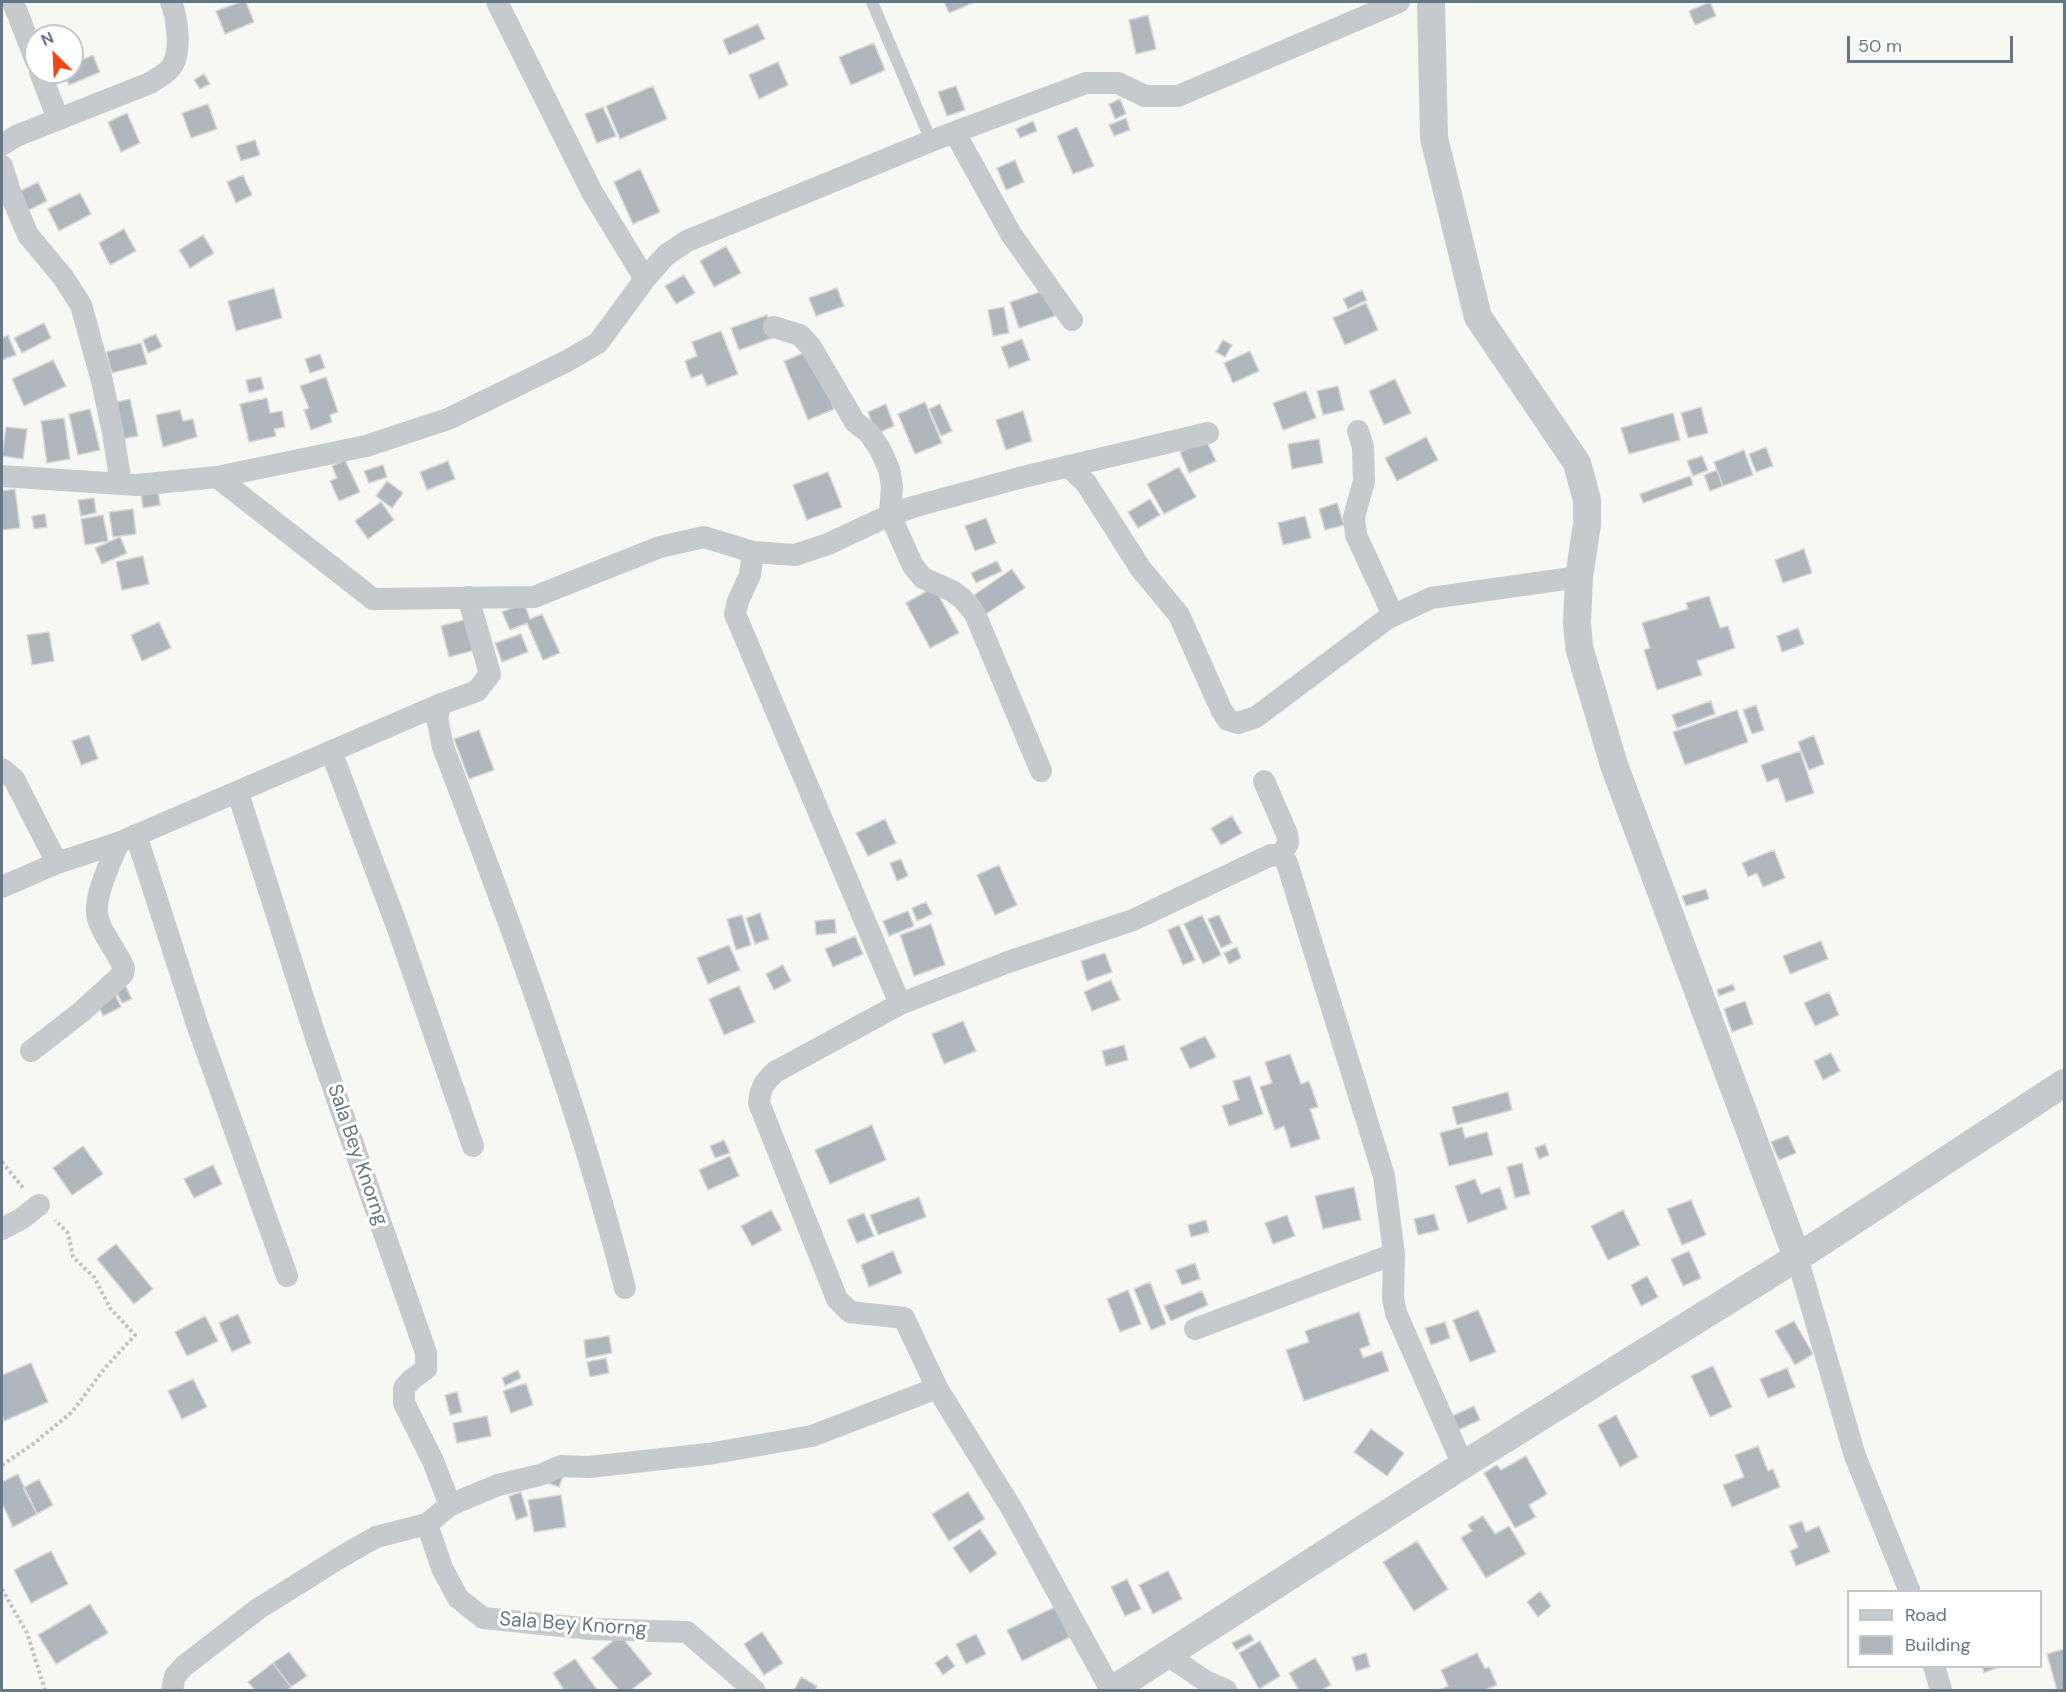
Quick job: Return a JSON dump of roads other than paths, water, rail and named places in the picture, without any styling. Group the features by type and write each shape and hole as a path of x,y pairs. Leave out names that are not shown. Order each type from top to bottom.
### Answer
{"street":[{"path":"13,2 24,30"},
{"path":"2,145 16,136 150,83 172,67 176,58 177,31 171,2"},
{"path":"498,2 592,192 645,279"},
{"path":"2,476 137,485 217,477 366,446 448,419 567,361 598,343 645,279 666,255 687,241 931,141 1086,83 1118,83 1145,96 1178,96 1399,2"},
{"path":"1431,2 1434,138 1478,317 1577,464 1587,500 1587,524 1579,577 1577,622 1579,647 1614,765 1803,1253 1855,1456 1909,1590"},
{"path":"45,84 58,119"},
{"path":"955,133 1011,234 1072,320"},
{"path":"2,166 10,195 28,235 63,277 81,305 102,381 121,484"},
{"path":"774,327 800,335 811,347 855,422 869,433 880,449 889,469 892,486 890,515 913,566 923,578 952,591 963,599 975,614 1041,771"},
{"path":"1358,431 1363,447 1364,482 1354,517 1356,535 1393,615"},
{"path":"217,477 373,599 534,597 660,547 704,537 753,552 795,555 890,515 1068,466 1208,433"},
{"path":"1068,466 1086,483 1141,569 1179,615 1228,720 1238,723 1256,717 1393,615 1431,598 1579,577"},
{"path":"753,552 750,575 738,601 735,614 900,1004"},
{"path":"2,887 57,862 127,839 441,704 477,691 490,674 468,597"},
{"path":"441,704 437,718 443,747 536,996 603,1201 625,1288"},
{"path":"331,751 399,932 473,1146"},
{"path":"2,769 14,779 57,862"},
{"path":"1264,781 1287,834 1288,843 1281,856"},
{"name":"Sala Bey Knorng","path":"238,793 316,1038 426,1353 426,1369 404,1388 404,1403 433,1461 450,1505"},
{"path":"31,1051 80,1013 123,974 124,968 101,925 97,908 98,897 127,839"},
{"path":"127,839 198,1027 287,1276"},
{"path":"1463,1465 1396,1313 1392,1298 1394,1254 1389,1200 1378,1150 1287,863 1281,856 1271,855 1133,920 1008,962 900,1004 775,1072 765,1081 759,1092 759,1103 837,1299 850,1312 904,1318 937,1388 1012,1509 1112,1690 1463,1465 1844,1227 2064,1083"},
{"path":"2,1229 21,1219 39,1205"},
{"path":"1195,1329 1394,1254"},
{"path":"172,1690 175,1676 184,1666 258,1609 376,1537 428,1524 450,1505 498,1485 540,1475 561,1466 589,1467 708,1454 812,1436 937,1388"},
{"name":"Sala Bey Knorng","path":"428,1524 442,1568 458,1598 483,1618 591,1629 687,1632 754,1690"},
{"path":"1167,1655 1207,1682 1227,1690"},
{"path":"1934,1668 1939,1690"}],"lane":[{"path":"872,2 931,141"}]}
